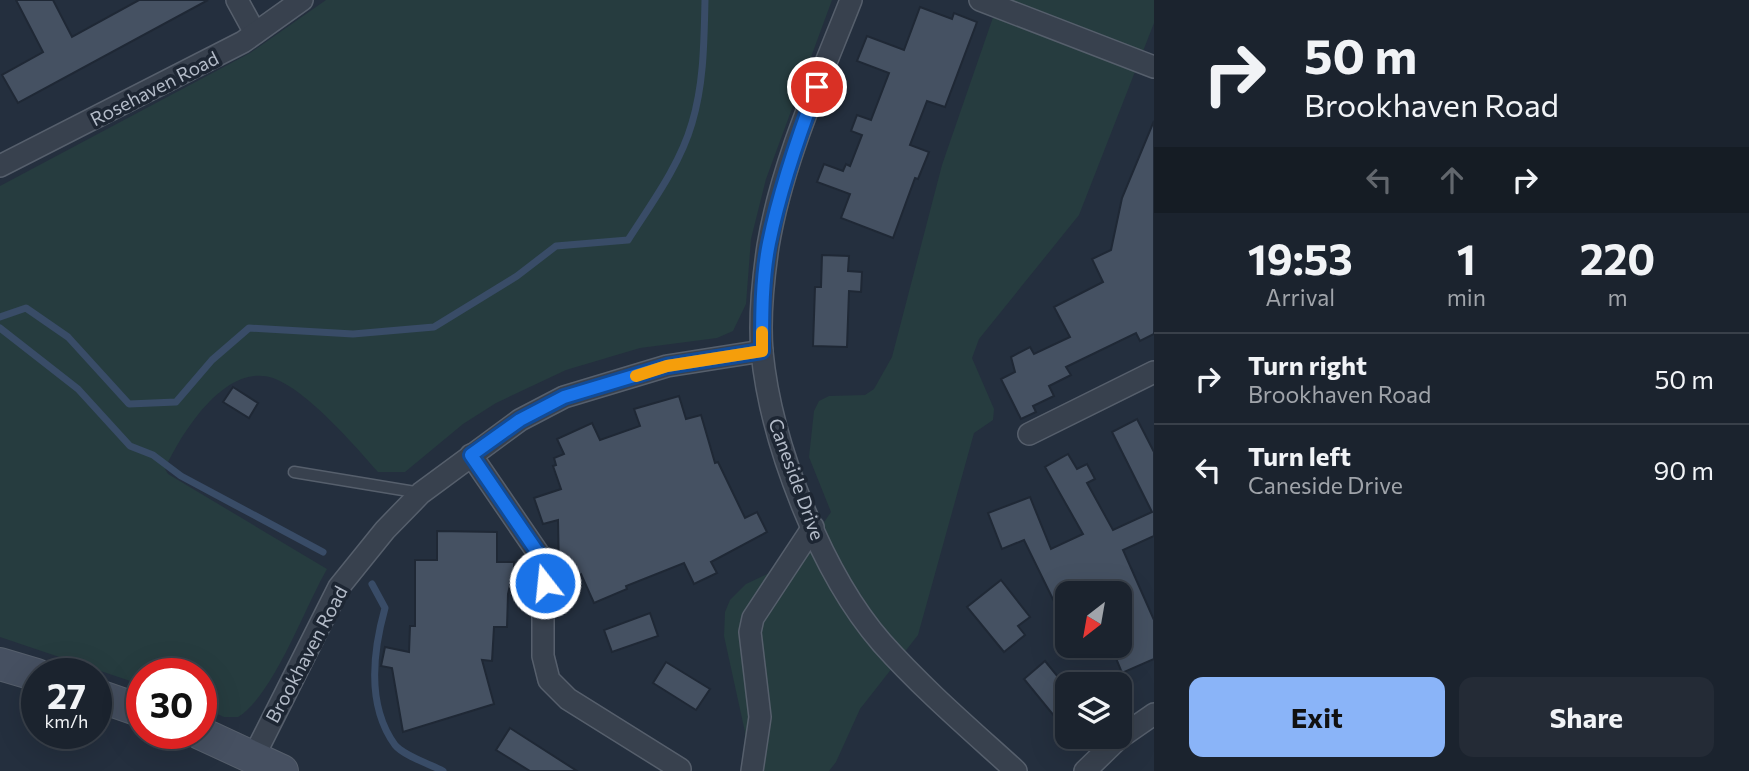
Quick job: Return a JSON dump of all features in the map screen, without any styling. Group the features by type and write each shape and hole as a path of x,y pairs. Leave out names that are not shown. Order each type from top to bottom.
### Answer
{"main road":[{"path":"0,664 21,670"},
{"path":"217,740 254,755 282,771"}],"street":[{"path":"237,0 256,33"},
{"name":"Rosehaven Road","path":"0,166 256,33 302,0"},
{"name":"Caneside Drive","path":"850,0 781,190 768,244 762,294 762,351 775,427 835,578 881,642 933,695 1016,771"},
{"path":"980,0 1154,67"},
{"name":"Brookhaven Road","path":"254,755 339,587 385,530 421,493 520,420 564,397 667,366 762,351"},
{"path":"1029,434 1154,372"},
{"path":"471,455 538,553 543,567 543,656 549,680 568,699 680,769"},
{"path":"752,771 760,717 750,632 753,618 813,527"},
{"path":"1085,771 1118,738 1154,715"}],"lane":[{"path":"294,472 421,493"}],"green space":[{"path":"326,0 832,0 766,179 751,239 746,304 733,331 717,338 640,348 566,370 496,403 463,424 405,472 378,472 315,406 286,384 273,378 255,376 238,381 207,404 172,454 165,469 168,474 327,569 264,690 238,717 224,717 217,714 217,658 126,658 126,680 112,675 112,658 62,658 0,637 0,186 250,53"},
{"path":"999,0 1154,0 1154,23 1079,215 979,339 972,358 994,409 993,420 974,433 918,635 860,709 836,762 829,771 744,771 745,732 724,636 725,612 730,600 746,584 799,559 831,512 809,457 814,411 819,401 829,396 865,395 874,389 892,357 942,165"}],"building":[{"path":"16,0 53,0 72,37 139,0 208,0 18,103 2,75 43,52"},
{"path":"920,7 952,19 954,13 977,22 945,107 927,101 910,145 929,152 918,179 915,178 893,238 841,218 850,194 817,182 824,164 843,171 846,164 850,166 862,135 851,131 857,115 871,120 889,73 857,61 867,36 904,50"},
{"path":"1154,121 1154,334 1140,341 1136,333 1066,367 1071,375 1049,386 1054,396 1033,406 1036,412 1021,419 1001,379 1015,372 1011,357 1030,347 1034,354 1070,337 1054,307 1103,282 1092,259 1111,250 1122,198"},
{"path":"822,255 849,256 848,271 862,272 861,292 849,291 847,347 813,346 815,287 821,287"},
{"path":"233,387 258,403 249,418 223,402"},
{"path":"679,396 686,419 701,415 715,463 718,462 745,518 757,512 767,532 711,562 717,573 694,584 684,563 626,586 627,589 594,603 581,574 576,576 573,568 559,573 558,520 543,524 534,498 561,489 553,466 556,465 554,458 564,454 557,439 592,423 600,440 640,426 634,409"},
{"path":"1137,419 1154,452 1154,536 1123,550 1154,620 1154,659 1124,672 1122,672 1116,658 1132,658 1132,581 1055,581 1055,603 1024,540 1002,549 988,513 1030,497 1051,549 1083,534 1045,467 1068,454 1077,469 1087,464 1095,479 1087,483 1113,530 1152,512 1112,432"},
{"path":"437,531 497,532 497,562 514,562 514,585 510,585 508,594 507,627 494,627 492,661 482,660 494,704 403,732 392,668 381,666 385,647 409,652 410,626 415,626 415,560 437,560"},
{"path":"1001,580 1030,617 1018,626 1025,635 1004,652 967,607"},
{"path":"650,613 658,636 612,652 604,630"},
{"path":"1045,661 1055,673 1055,717 1024,679"},
{"path":"666,662 710,689 696,710 653,683"},
{"path":"510,728 577,771 530,771 496,750"}],"waterway":[{"path":"0,317 26,308 68,337 129,404 176,402 212,360 249,328 353,334 434,327 517,276 556,246 628,240 673,169 687,139 701,77 705,0"},
{"path":"0,328 78,389 130,446 153,455 181,476 323,552"},
{"path":"372,584 385,608 377,642 375,678 376,695 386,729 399,749 443,771"}],"slow traffic":[{"path":"636,376 667,366 762,351 762,332"}],"route":[{"path":"545,583 538,553 471,455 520,420 564,397 667,366 762,351 762,294 768,244 781,190 817,87"}]}
